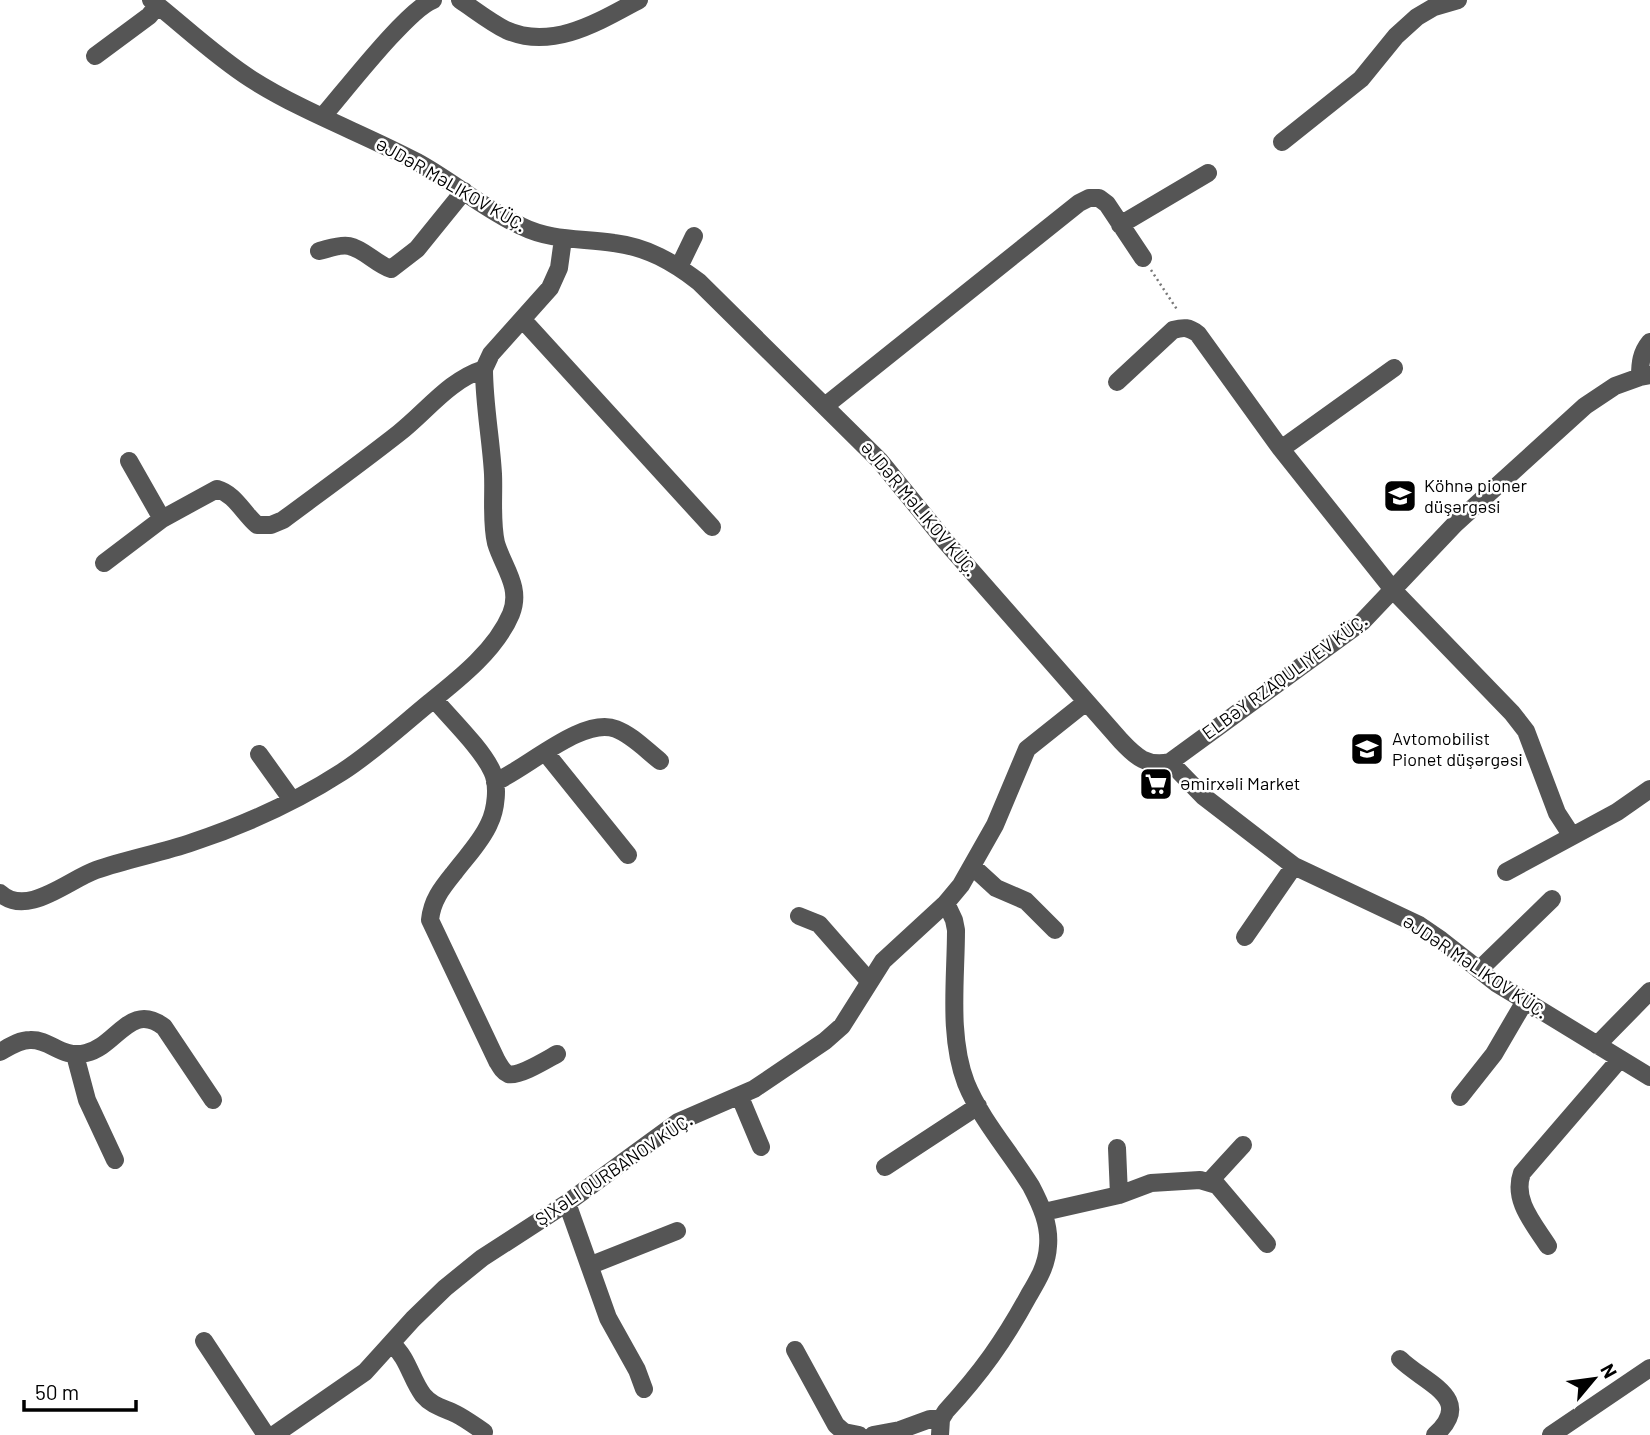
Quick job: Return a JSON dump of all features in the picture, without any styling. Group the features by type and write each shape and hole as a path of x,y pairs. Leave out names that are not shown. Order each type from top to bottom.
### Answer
{"street":[{"path":"323,116 405,22 433,0"},
{"path":"460,0 506,30 528,37 568,33 595,23 639,0"},
{"path":"1282,142 1362,79 1396,36 1417,17 1458,0"},
{"path":"95,55 149,16 154,3"},
{"name":"ƏJDƏR MƏLIKOV KÜÇ.","path":"154,3 249,78 416,161 518,225 541,235 616,243 641,249 679,267 699,282 880,461 946,542 1134,755 1147,763 1170,762 1197,790 1294,866 1419,925 1525,1001 1650,1077"},
{"path":"1120,225 1208,173"},
{"path":"319,251 351,247 378,265 391,269 417,250 464,191"},
{"path":"825,406 1079,202 1099,198 1107,204 1143,258"},
{"path":"679,267 694,236"},
{"path":"0,893 8,901 21,903 37,899 90,872 193,842 292,800 342,772 434,699 481,657 503,629 512,611 514,594 512,578 494,534 493,473 484,369 491,354 550,288 556,276 563,239"},
{"path":"523,320 712,527"},
{"path":"1117,382 1173,330 1183,327 1198,334 1281,449 1394,591 1512,713 1526,731 1557,813 1572,836"},
{"path":"1645,376 1640,362 1650,342"},
{"path":"1281,449 1394,368"},
{"path":"104,563 162,519 217,489 232,496 246,516 257,525 271,526 283,520 401,431 455,382 467,374 484,369"},
{"name":"ELBƏY RZAQULIYEV KÜÇ.","path":"1170,762 1362,622 1455,524 1571,418 1615,386 1645,376"},
{"path":"129,461 162,519"},
{"path":"434,699 485,759 493,772 495,782 494,812 490,823 436,896 430,920 504,1072 510,1075 519,1074 557,1054"},
{"path":"274,1435 365,1372 446,1288 482,1258 568,1203 678,1122 740,1097 772,1078 834,1033 853,1012 883,961 946,903 972,866 995,825 1027,749 1086,702"},
{"path":"495,782 585,730 605,726 628,735 660,761"},
{"path":"545,752 628,855"},
{"path":"259,754 292,800"},
{"path":"1506,872 1617,812 1650,789"},
{"path":"972,866 996,888 1026,901 1055,930"},
{"path":"1245,937 1294,866"},
{"path":"1479,970 1552,899"},
{"path":"873,1435 900,1430 930,1419 941,1427 998,1350 1042,1271 1049,1245 1044,1212 1031,1186 978,1106 960,1062 956,1033 956,930 946,903"},
{"path":"799,916 819,924 869,981"},
{"path":"1597,1045 1650,991"},
{"path":"1461,1097 1494,1054 1525,1001"},
{"path":"0,1052 28,1040 40,1041 64,1054 88,1053 135,1020 144,1017 164,1027 214,1100"},
{"path":"75,1055 87,1100 115,1160"},
{"path":"1548,1246 1519,1198 1522,1173 1620,1059"},
{"path":"740,1097 761,1147"},
{"path":"885,1167 978,1106"},
{"path":"1209,1182 1242,1144"},
{"path":"1117,1148 1119,1195"},
{"path":"1044,1212 1119,1195 1151,1183 1200,1180 1217,1185 1267,1244"},
{"path":"568,1203 608,1318 637,1370 644,1389"},
{"path":"591,1265 677,1231"},
{"path":"204,1342 266,1435"},
{"path":"392,1344 405,1359 422,1393 429,1400 484,1432"},
{"path":"795,1350 835,1425 844,1432 859,1435"},
{"path":"1400,1359 1449,1399 1451,1412 1446,1424 1435,1435"},
{"path":"1551,1435 1650,1368"}],"path":[{"path":"1143,258 1175,307 1183,327"}],"place":[{"name":"Köhnə pioner düşərgəsi","path":"1400,496"},
{"name":"Avtomobilist Pionet düşərgəsi","path":"1367,749"},
{"name":"Əmirxəli Market","path":"1156,784"}]}
